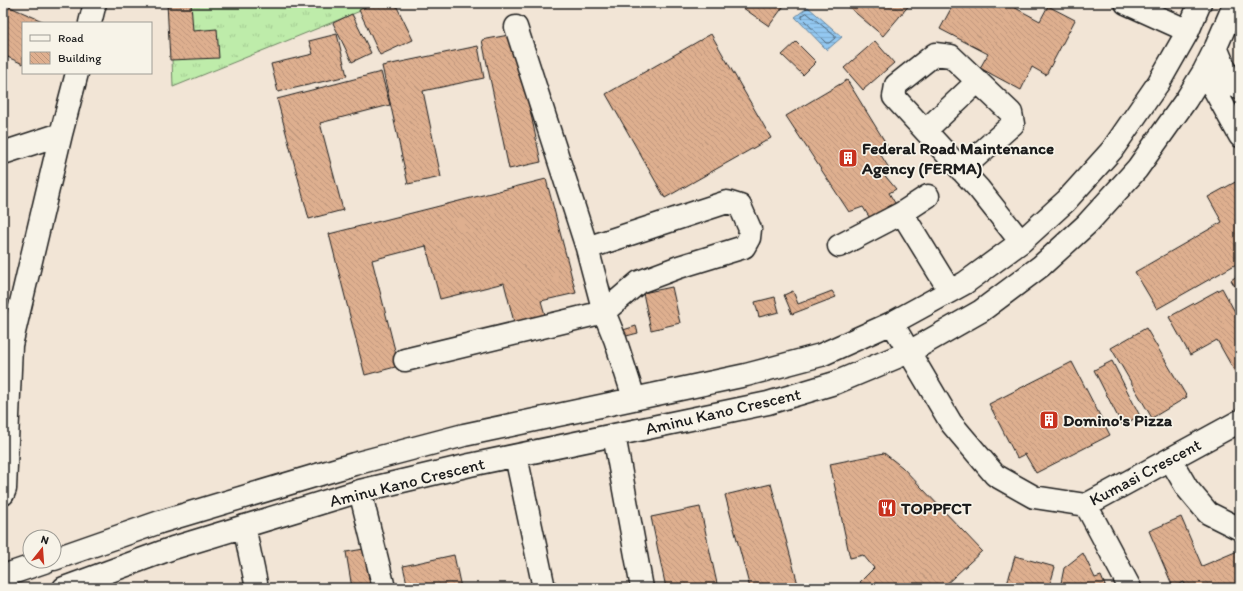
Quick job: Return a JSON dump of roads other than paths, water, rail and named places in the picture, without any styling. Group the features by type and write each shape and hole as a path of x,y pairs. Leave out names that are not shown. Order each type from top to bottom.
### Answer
{"street":[{"path":"90,22 95,3"},
{"path":"1126,3 1188,31"},
{"name":"Aminu Kano Crescent","path":"62,556 160,522 354,464 464,435 746,375 821,355 892,324 964,283 1021,242 1066,202 1112,150 1159,82 1188,31 1200,3"},
{"name":"Aminu Kano Crescent","path":"64,588 173,548 360,491 470,465 768,403 835,384 909,352 981,311 1041,266 1087,224 1137,169 1186,100 1204,71 1235,3"},
{"path":"516,27 587,248 604,312 615,339 634,398"},
{"path":"1216,47 1230,81 1237,87 1240,87"},
{"path":"961,170 1013,124 1012,113 951,56 935,54 896,86 894,97 926,130 961,170 979,189 1021,242"},
{"path":"1204,71 1240,136"},
{"path":"3,494 5,489 11,345 77,74"},
{"path":"926,130 978,81"},
{"path":"3,153 61,134"},
{"path":"839,246 902,213 928,196"},
{"path":"406,360 604,312 639,282 679,267 744,247 749,238 750,229 740,206 727,202 587,248"},
{"path":"902,213 950,291"},
{"name":"Kumasi Crescent","path":"892,324 951,423 995,475 1034,497 1086,505 1240,421"},
{"path":"614,435 642,588"},
{"path":"516,456 544,588"},
{"path":"1170,459 1187,488 1208,513 1240,529"},
{"path":"360,491 384,588"},
{"path":"1086,505 1130,588"},
{"path":"244,526 257,588"},
{"path":"3,576 24,569"}],"water":[{"path":"808,7 842,37 827,50 795,17"}],"place":[{"name":"Federal Road Maintenance Agency (FERMA)","path":"848,158"},
{"name":"Domino's Pizza","path":"1049,420"},
{"name":"TOPPFCT","path":"887,508"}]}
